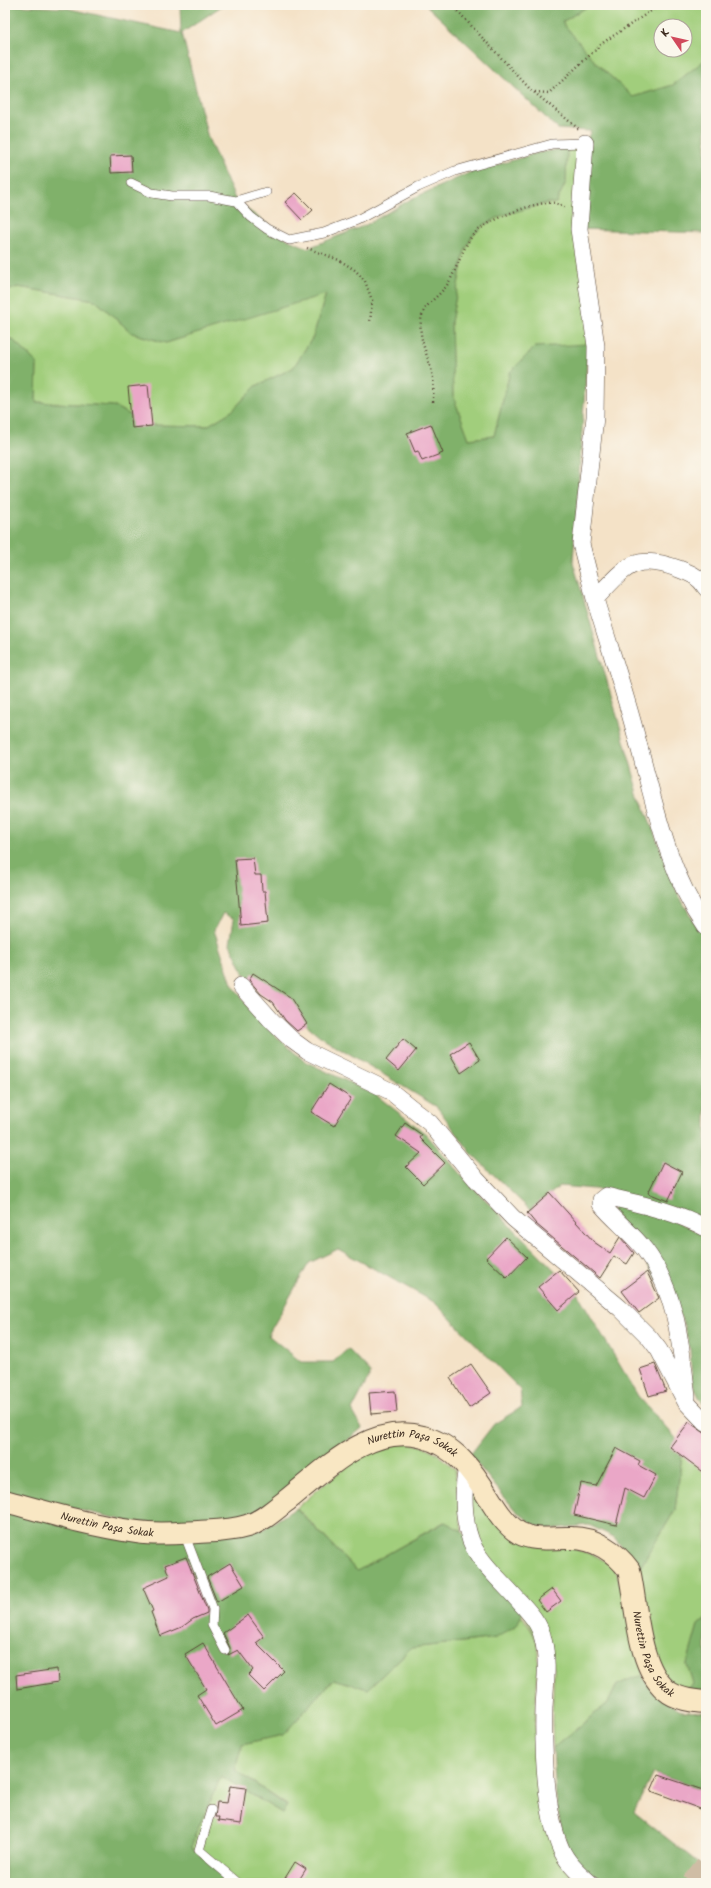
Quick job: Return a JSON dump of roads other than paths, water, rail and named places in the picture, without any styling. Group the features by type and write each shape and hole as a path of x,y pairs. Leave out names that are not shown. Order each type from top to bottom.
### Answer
{"street":[{"path":"586,143 579,229 596,346 595,417 581,544 595,599 637,739 656,815 682,884 706,927"},
{"path":"595,599 622,571 640,562 650,561 660,562 691,574 702,582 706,588"},
{"path":"241,986 272,1021 302,1048 390,1091 430,1123 476,1179 513,1218 620,1308 649,1337 659,1350 687,1404 706,1423"},
{"path":"687,1404 679,1335 671,1300 646,1250 600,1204 601,1200 606,1196 667,1211 688,1218 706,1228"},
{"name":"Nurettin Paşa Sokak","path":"5,1501 85,1523 138,1532 184,1533 226,1530 256,1523 335,1462 358,1447 380,1437 396,1434 423,1437 449,1448 467,1466 500,1514 518,1532 535,1539 570,1538 590,1541 613,1553 622,1560 629,1570 644,1653 650,1670 666,1691 675,1696 706,1702"},
{"path":"467,1466 463,1491 472,1545 479,1556 530,1614 538,1625 543,1638 547,1685 544,1707 544,1750 547,1789 554,1828 561,1850 567,1859 590,1883"}],"lane":[{"path":"236,201 251,217 267,229 288,240 324,233 357,220 418,187 455,171 552,144 586,143"},
{"path":"131,183 152,193 172,196 209,196 236,201 266,192"},
{"path":"184,1533 213,1609 212,1625 225,1650"},
{"path":"212,1810 200,1850 238,1883"}],"tunnel":[{"path":"692,1883 706,1866"}]}
